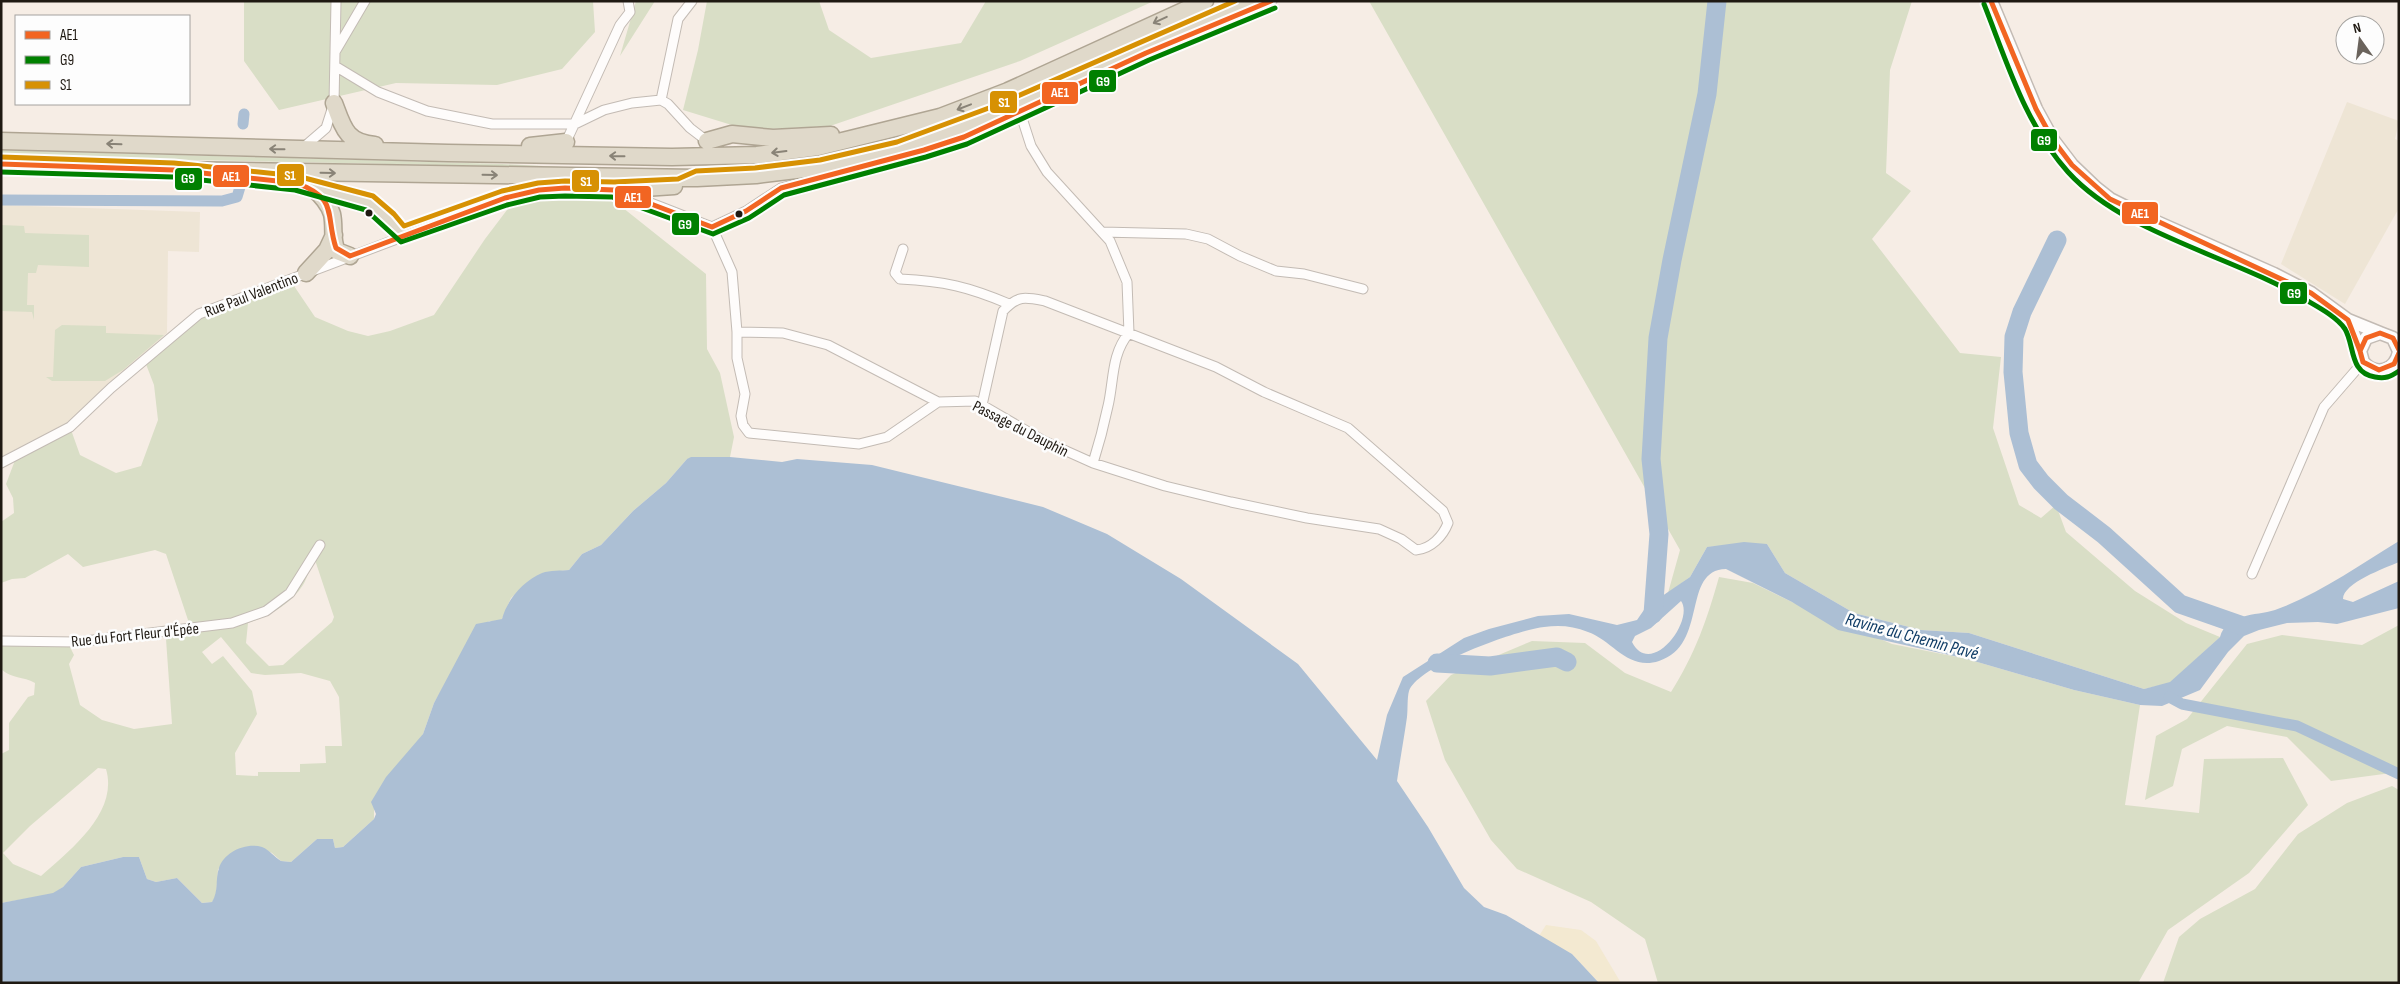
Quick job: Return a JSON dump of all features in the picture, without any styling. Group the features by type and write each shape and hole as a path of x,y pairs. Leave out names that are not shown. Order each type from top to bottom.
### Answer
{"highway":[{"path":"1,141 408,153 672,157 757,155 818,147 940,117 1008,91 1205,1"},
{"path":"1,164 174,170 697,178 756,175 822,167 899,149 936,137 1000,112 1255,1"},
{"path":"334,103 346,131 360,143 408,153"},
{"path":"707,141 732,134 773,138 896,129"},
{"path":"448,153 566,142"},
{"path":"174,170 296,183 370,203 389,219 402,235"},
{"path":"614,190 680,186 697,178"},
{"path":"313,188 324,198 332,214 333,244 337,251 350,256"},
{"path":"306,273 327,250 334,235"}],"main road":[{"path":"1991,1 2018,70 2053,140 2072,165 2096,188 2110,200 2289,282 2311,294 2348,320 2393,338 2399,352 2396,366 2384,371 2375,371 2361,357 2348,320"},
{"path":"2361,357 2366,338 2380,333"}],"street":[{"path":"300,150 320,136 326,128 334,103 336,1"},
{"path":"335,52 365,1"},
{"path":"566,142 620,25 630,12 628,1"},
{"path":"662,100 678,19 692,1"},
{"path":"737,332 783,333 828,344 938,402 887,437 867,442 813,440 749,433 743,424 742,416 745,394 737,358 737,332 732,272 712,227 746,212 781,188 924,150 964,137 1146,53 1272,1"},
{"path":"335,66 378,92 427,111 492,124 575,124 604,110 632,103 662,100 690,128 707,141"},
{"path":"1020,112 1031,146 1046,172 1110,241 1127,282 1129,333 1122,342 1114,364 1108,405 1093,463"},
{"name":"Rue Paul Valentino","path":"1,463 70,427 111,388 199,314 402,235 505,198 539,190 565,188 614,190 712,227"},
{"path":"1102,232 1186,234 1208,240 1276,271 1304,274 1363,289"},
{"path":"902,249 896,273 900,279 934,281 972,288 1009,304"},
{"path":"982,405 1003,310 1009,304 1024,296 1045,301 1129,333"},
{"name":"Passage du Dauphin","path":"938,402 974,401 1044,441 1093,463 1166,486 1307,518 1379,529 1401,539 1416,550 1425,549 1445,532 1448,523 1442,511 1348,428 1264,392 1216,367 1129,333"},
{"path":"2252,574 2324,407 2351,378 2361,357"},
{"path":"2351,378 2375,371"},
{"name":"Rue du Fort Fleur d'Épée","path":"1,641 77,642 232,623 266,611 284,599 296,587 311,557 320,545"}],"shaded area":[{"path":"2347,102 2399,121 2395,139 2399,141 2399,208 2345,304 2281,264"},
{"path":"1,205 200,212 199,252 168,251 167,333 71,421 1,457"}],"green space":[{"path":"244,1 593,1 595,32 562,69 497,85 396,83 279,110 244,61"},
{"path":"636,1 655,1 620,56"},
{"path":"707,1 819,1 829,30 871,58 961,43 986,1 1154,1 1020,61 830,126 748,130 683,110 698,50"},
{"path":"1369,1 1912,1 1890,70 1886,173 1911,191 1872,239 1960,353 2001,357 1993,428 2019,505 2041,518 2056,505 2066,532 2135,591 2186,623 2220,637 2170,683 2144,689 1969,633 1921,630 1854,613 1785,573 1767,544 1707,547 1690,577 1668,593 1680,550"},
{"path":"1,150 502,164 584,168 1,156"},
{"path":"542,195 608,196 706,274 707,349 720,373 734,437 730,457 687,459 666,483 633,511 601,545 582,554 569,570 543,573 525,585 511,598 502,619 497,622 489,621 448,679 434,703 423,734 374,807 374,819 343,847 335,848 333,839 317,839 291,862 281,861 272,853 260,847 218,869 216,896 212,902 202,903 177,878 156,882 147,879 139,857 123,857 81,867 63,887 53,894 1,903 1,754 9,750 9,723 28,697 34,695 35,683 9,674 1,669 1,646 69,645 74,655 69,664 80,705 102,720 134,729 172,724 166,639 189,623 166,554 155,550 83,567 68,554 25,578 12,579 1,583 1,522 14,513 13,498 6,484 17,455 70,427 80,455 116,473 141,466 158,420 154,385 144,359 199,314 290,280 315,317 348,331 368,336 390,331 434,315 485,239 513,202","holes":["315,560 334,617 332,622 283,665 269,666 246,643 248,623 264,617 286,604 303,585","221,637 251,673 265,675 301,673 330,681 339,697 342,746 325,746 326,763 300,764 300,772 258,772 258,776 236,775 235,753 257,714 252,691 223,656 212,664 202,652","98,768 106,769 108,785 105,801 99,816 77,843 41,876 13,864 3,853 30,826"]},
{"path":"1,225 24,226 25,233 89,235 89,267 38,265 36,273 28,273 27,305 34,305 34,320 32,312 1,311"},
{"path":"62,325 106,326 106,333 164,335 123,370 105,381 52,381 46,377 53,377 55,330"},
{"path":"1719,577 1753,583 1792,602 1892,644 1967,659 2074,690 2140,705 2125,805 2199,813 2204,759 2283,758 2308,805 2249,873 2168,930 2138,983 1658,983 1645,939 1591,902 1517,869 1491,840 1445,760 1426,701 1451,675 1532,641 1585,643 1625,673 1671,692 1700,636"},
{"path":"2399,625 2399,772 2331,781 2287,737 2227,726 2182,749 2173,786 2145,800 2156,736 2187,719 2247,644 2282,635 2362,645"},
{"path":"2392,786 2399,790 2399,983 2163,983 2179,937 2200,919 2255,889 2298,834 2347,803"}],"sand":[{"path":"1546,925 1581,930 1596,941 1621,983 1599,983 1572,954 1539,936"}],"water":[{"name":"Ravine du Chemin Pavé","path":"691,457 730,457 782,462 797,459 872,465 1043,507 1107,534 1181,579 1298,664 1377,760 1387,715 1403,677 1464,638 1489,629 1538,616 1569,614 1617,625 1637,620 1646,607 1690,577 1707,547 1744,542 1767,544 1785,573 1854,613 1921,630 1969,633 2144,689 2170,682 2220,637 2224,629 2235,619 2275,610 2291,604 2338,579 2399,541 2399,562 2357,582 2345,593 2343,599 2353,602 2399,581 2399,608 2337,624 2318,622 2287,623 2244,636 2228,652 2200,690 2162,706 2140,705 2074,690 1967,659 1838,630 1792,602 1726,569 1712,573 1704,582 1698,594 1684,640 1674,652 1659,661 1638,662 1621,654 1597,636 1588,632 1572,627 1556,626 1513,635 1470,650 1431,670 1417,681 1409,691 1397,781 1428,827 1464,888 1484,907 1506,915 1572,954 1599,983 1,983 1,903 53,893 63,887 81,867 123,857 139,857 147,879 156,882 177,878 202,903 212,902 214,898 218,872 222,862 231,853 243,847 262,847 281,861 291,862 317,839 333,839 335,848 343,847 374,819 376,814 371,802 386,777 423,734 434,703 476,624 502,619 512,598 528,581 545,572 569,570 582,554 601,545 633,511 666,483","holes":["1681,601 1684,610 1677,632 1660,650 1650,654 1640,652 1632,642 1635,636 1651,628"]}],"waterway":[{"path":"1653,614 1659,534 1651,459 1658,338 1672,260 1707,94 1717,1"},
{"path":"243,124 244,114"},
{"path":"1,200 222,201 237,197 240,187"},
{"path":"2057,240 2022,312 2014,337 2013,372 2019,433 2028,465 2041,482 2061,502 2104,535 2180,604 2240,625"},
{"path":"1437,663 1490,666 1557,657 1567,662"},
{"path":"2169,697 2182,704 2297,726 2399,774"}],"transit line":[{"name":"S1","path":"1,157 174,163 297,176 373,196 394,214 404,226 502,191 538,183 678,179 696,171 755,168 820,160 897,142 997,105 1235,1"},
{"name":"AE1","path":"1,164 174,170 296,183 310,189 325,201 336,248 350,256 505,198 539,190 565,188 614,190 712,227 746,211 781,188 924,150 964,137 1146,53 1271,1"},
{"name":"AE1","path":"1991,1 2036,109 2053,140 2072,165 2110,199 2311,293 2348,320 2360,351"},
{"name":"G9","path":"1984,4 2018,92 2040,134 2068,172 2091,193 2119,212 2149,228 2277,284 2327,313 2345,329 2357,365 2367,374 2385,378 2399,371"},
{"name":"G9","path":"1,172 173,177 295,190 366,210 401,242 507,205 540,197 565,196 612,197 713,234 749,218 784,195 926,157 967,144 1149,60 1275,8"},
{"name":"AE1","path":"2399,350 2393,338 2380,333 2366,338 2360,351 2363,362 2379,370 2394,364 2399,353"}]}
